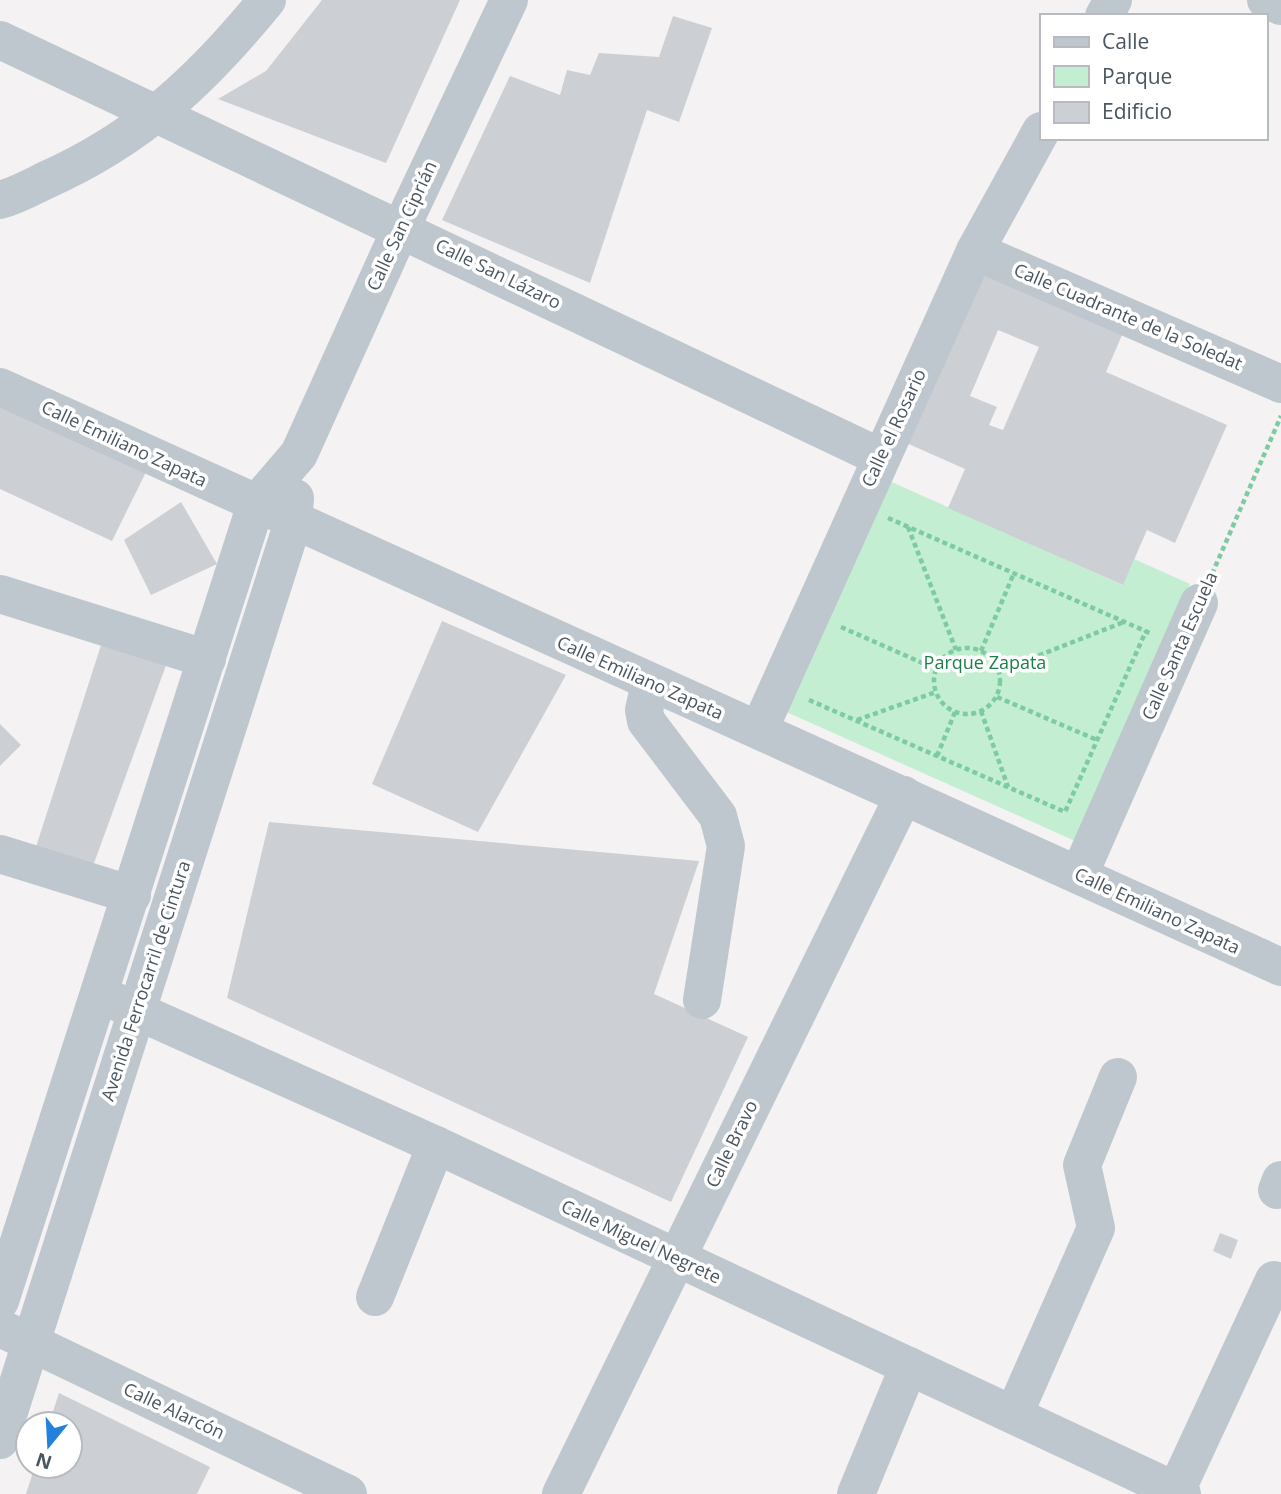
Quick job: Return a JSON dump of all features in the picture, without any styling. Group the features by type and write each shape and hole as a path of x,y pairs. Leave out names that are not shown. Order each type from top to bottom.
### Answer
{"street":[{"path":"0,200 85,163 159,115 237,37 267,0"},
{"name":"Calle San Ciprián","path":"256,505 299,454 401,228 509,0"},
{"path":"1266,0 1281,6"},
{"name":"Calle San Lázaro","path":"0,40 880,457"},
{"name":"Calle el Rosario","path":"758,730 975,251 1040,133"},
{"name":"Calle Cuadrante de la Soledat","path":"975,251 1281,384"},
{"name":"Calle Emiliano Zapata","path":"0,387 293,522 1281,967"},
{"name":"Calle San Ciprián","path":"293,522 299,454"},
{"path":"0,1301 256,505"},
{"name":"Avenida Ferrocarril de Cintura","path":"0,1440 15,1336 137,1011 293,522"},
{"path":"0,594 207,659"},
{"name":"Calle Santa Escuela","path":"1079,874 1199,603"},
{"path":"650,683 644,710 646,721 718,816 726,846 702,1000"},
{"name":"Calle Bravo","path":"561,1494 904,795"},
{"path":"0,854 132,895"},
{"name":"Calle Miguel Negrete","path":"99,994 436,1145 1179,1493"},
{"path":"1014,1414 1096,1228 1082,1166 1118,1077"},
{"path":"374,1297 436,1145"},
{"path":"1179,1493 1274,1280"},
{"name":"Calle Alarcón","path":"15,1336 348,1494"},
{"path":"856,1494 909,1366"}],"path":[{"name":"Calle Santa Escuela","path":"1199,603 1281,416"},
{"path":"882,515 1180,646"},
{"path":"908,526 956,650"},
{"path":"981,651 1014,573"},
{"path":"999,671 1124,622"},
{"path":"834,625 936,669"},
{"path":"803,697 1065,812 1146,631"},
{"path":"973,648 981,651 995,663 999,671 997,697 981,711 964,714 955,712 940,701 936,692 936,669 947,654 956,650 973,648"},
{"path":"856,721 936,692"},
{"path":"997,697 1097,740"},
{"path":"981,711 1009,788"},
{"path":"937,756 955,712"}],"green space":[{"name":"Parque Zapata","path":"885,479 1122,585 1134,559 1190,584 1075,841 782,710"}],"building":[{"path":"322,0 460,0 386,163 218,99 266,71"},
{"path":"673,16 712,28 679,122 647,110 590,283 442,220 510,76 560,95 567,70 590,75 599,53 659,57"},
{"path":"975,270 1122,335 1106,372 1227,425 1175,543 1147,530 1123,585 948,508 965,469 902,441","holes":["998,330 1039,347 1003,430 989,425 997,407 970,396"]},
{"path":"0,406 146,472 112,541 0,489"},
{"path":"181,502 217,564 151,595 124,540"},
{"path":"442,621 566,675 478,832 372,784"},
{"path":"103,639 169,657 93,866 35,850"},
{"path":"0,724 21,745 0,766"},
{"path":"269,822 699,861 654,994 748,1037 671,1202 227,998"},
{"path":"1220,1233 1238,1240 1231,1259 1213,1251"},
{"path":"59,1393 210,1467 197,1494 26,1494 30,1480 84,1480 84,1410 54,1410"}]}
